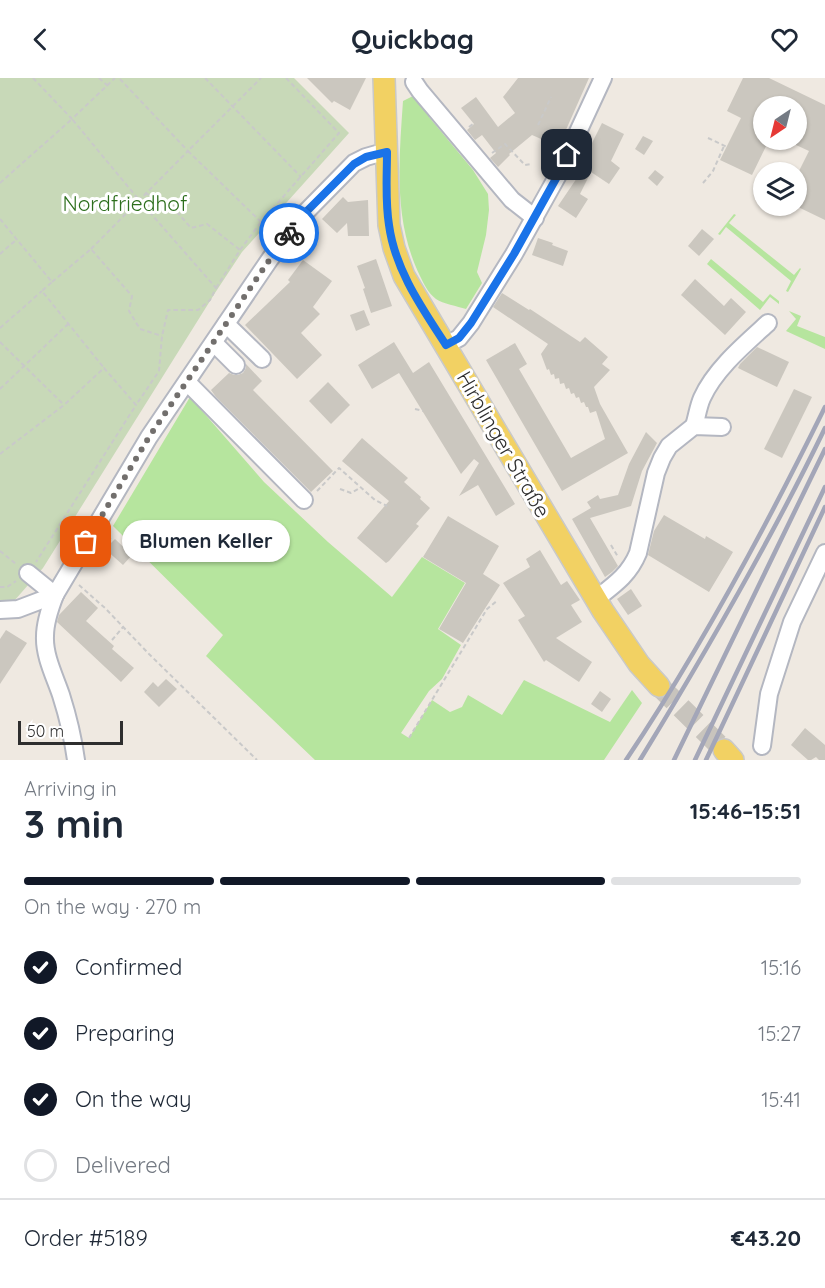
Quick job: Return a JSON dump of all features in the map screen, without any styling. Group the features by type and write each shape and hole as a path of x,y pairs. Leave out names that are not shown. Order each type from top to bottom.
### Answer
{"main road":[{"name":"Hirblinger Straße","path":"384,78 389,225 404,276 618,635 639,664 659,686"}],"street":[{"path":"446,345 459,338 471,323 535,219 603,78"},
{"path":"414,82 512,200 535,219"},
{"path":"76,760 71,730 51,667 45,638 48,615 55,595 149,437 301,217 354,164 366,157 387,152"},
{"path":"596,599 624,577 634,562 656,473 669,446 694,426 702,398 717,374 733,355 768,323"},
{"path":"226,324 262,359"},
{"path":"214,342 236,365"},
{"path":"187,382 309,496"},
{"path":"694,426 722,427"},
{"path":"762,746 769,694 792,622 825,553"},
{"path":"28,573 55,595"},
{"path":"0,610 18,609 55,595"}],"path":[{"path":"33,78 72,119 216,288"},
{"path":"99,78 108,86"},
{"path":"0,183 117,78 261,222"},
{"path":"205,78 301,177"},
{"path":"0,328 91,249 261,78"},
{"path":"0,551 28,573 159,371 162,336 168,310 198,310 210,300 240,250 261,222 339,133 286,78"},
{"path":"538,125 551,97"},
{"path":"703,183 713,171 726,146 708,138"},
{"path":"480,162 505,144 525,165 531,164"},
{"path":"145,193 171,205 191,228 207,224 240,250"},
{"path":"0,219 52,282"},
{"path":"0,254 17,240"},
{"path":"91,249 132,296 129,311 140,329 162,336"},
{"path":"42,291 136,405"},
{"path":"0,388 68,324"},
{"path":"0,342 64,405"},
{"path":"0,454 64,405 104,368"},
{"path":"416,409 423,411"},
{"path":"309,496 339,468 375,500 387,506"},
{"path":"340,489 351,493 360,488"},
{"path":"67,574 105,608 257,760"},
{"path":"409,738 487,609 498,600"},
{"path":"112,640 123,627"}],"green space":[{"name":"Nordfriedhof","path":"0,78 294,78 349,133 242,252 43,568 0,617"},
{"path":"415,95 432,115 429,117 473,170 488,194 486,235 477,272 482,283 466,309 442,302 431,294 420,276 405,234 400,190 403,101"},
{"path":"734,214 736,215 729,223 794,275 801,269 788,292 786,291 791,281 726,227 720,235 718,234"},
{"path":"711,259 763,302 770,294 779,301 779,304 770,297 760,310 707,264"},
{"path":"789,311 801,316 797,326 825,337 825,349 786,331 796,319"},
{"path":"190,397 264,482 328,542 392,597 422,557 465,583 438,629 461,645 442,679 429,691 401,733 409,738 432,700 450,712 462,707 468,695 502,715 524,680 610,722 632,690 642,703 604,760 315,760 206,656 223,635 113,526"}],"building":[{"path":"307,78 366,78 350,110 334,101 332,103"},
{"path":"518,78 589,78 557,150 547,146 548,142 532,135 509,154 498,167 490,158 496,153 482,135 475,140 467,130 474,124 461,108 476,97 498,127 515,113 503,97"},
{"path":"743,78 769,78 806,96 753,96 753,150 764,150 758,162 753,162 752,175 720,160 741,118 727,111"},
{"path":"807,96 825,105 825,220 807,211 807,162 804,162 809,151 807,150"},
{"path":"602,123 624,134 611,161 620,168 609,184 591,172 580,194 588,199 576,218 558,206 581,172 575,168 584,152 587,153"},
{"path":"643,136 653,141 644,155 635,149"},
{"path":"655,170 664,177 657,186 648,178"},
{"path":"343,197 348,202 368,200 369,236 348,236 347,223 337,233 322,219"},
{"path":"702,229 714,239 699,256 688,246"},
{"path":"538,238 568,251 563,266 532,255"},
{"path":"376,259 392,306 371,313 357,266"},
{"path":"303,260 332,281 313,307 320,314 301,333 322,355 297,379 245,325 290,282 288,280"},
{"path":"695,279 724,306 731,298 746,312 725,335 681,295"},
{"path":"502,293 580,342 585,337 608,357 602,364 610,370 594,387 600,404 628,453 562,491 486,360 515,343 527,364 519,369 571,458 605,439 596,411 590,413 579,397 576,398 574,393 571,394 564,383 560,384 559,378 555,379 554,374 551,375 549,369 547,370 541,354 548,344 493,307"},
{"path":"364,310 370,325 356,331 350,315"},
{"path":"394,342 413,373 429,362 515,504 496,516 478,485 459,496 479,463 474,459 461,474 399,373 372,389 358,365"},
{"path":"757,347 789,362 777,387 738,368"},
{"path":"246,364 262,381 253,390 333,471 311,492 211,390 229,373 238,375 243,373"},
{"path":"328,382 350,405 331,424 309,401"},
{"path":"794,389 812,397 782,458 764,449"},
{"path":"646,432 657,443 642,471 631,506 590,518 618,566 605,577 572,519 591,508 587,502 598,495 600,499 618,495 629,464"},
{"path":"362,438 408,478 404,482 430,508 416,524 419,526 386,563 357,538 389,501 342,461"},
{"path":"664,515 733,552 709,592 648,555 654,531"},
{"path":"448,516 499,546 483,574 500,585 463,643 439,629 466,583 423,557"},
{"path":"115,539 132,555 123,565 105,549"},
{"path":"540,550 561,585 567,581 580,600 571,605 582,622 556,638 592,662 579,682 546,660 544,662 518,620 525,616 503,583 530,567 526,559"},
{"path":"631,589 642,606 628,615 617,599"},
{"path":"81,592 98,608 86,621 114,646 112,649 134,668 121,682 57,622 59,615"},
{"path":"6,630 27,643 0,684 0,639"},
{"path":"166,679 177,689 159,707 144,692 153,682 158,687"},
{"path":"600,691 611,699 602,712 591,704"},
{"path":"805,728 825,745 825,760 819,760 816,757 808,760 791,745"}],"tunnel":[{"path":"659,686 724,750"}],"railway":[{"path":"626,760 654,718 731,587 825,407"},
{"path":"640,760 737,596 825,428"},
{"path":"674,760 825,449"},
{"path":"695,760 825,487"},
{"path":"706,760 825,507"}],"way so far":[{"path":"86,542 149,437 289,233"}],"place":[{"name":"Blumen Keller","path":"86,542"}],"route":[{"path":"289,233 301,217 354,164 366,157 387,152 389,225 394,248 404,276 446,345 459,338 471,323 535,219 567,155"}]}
